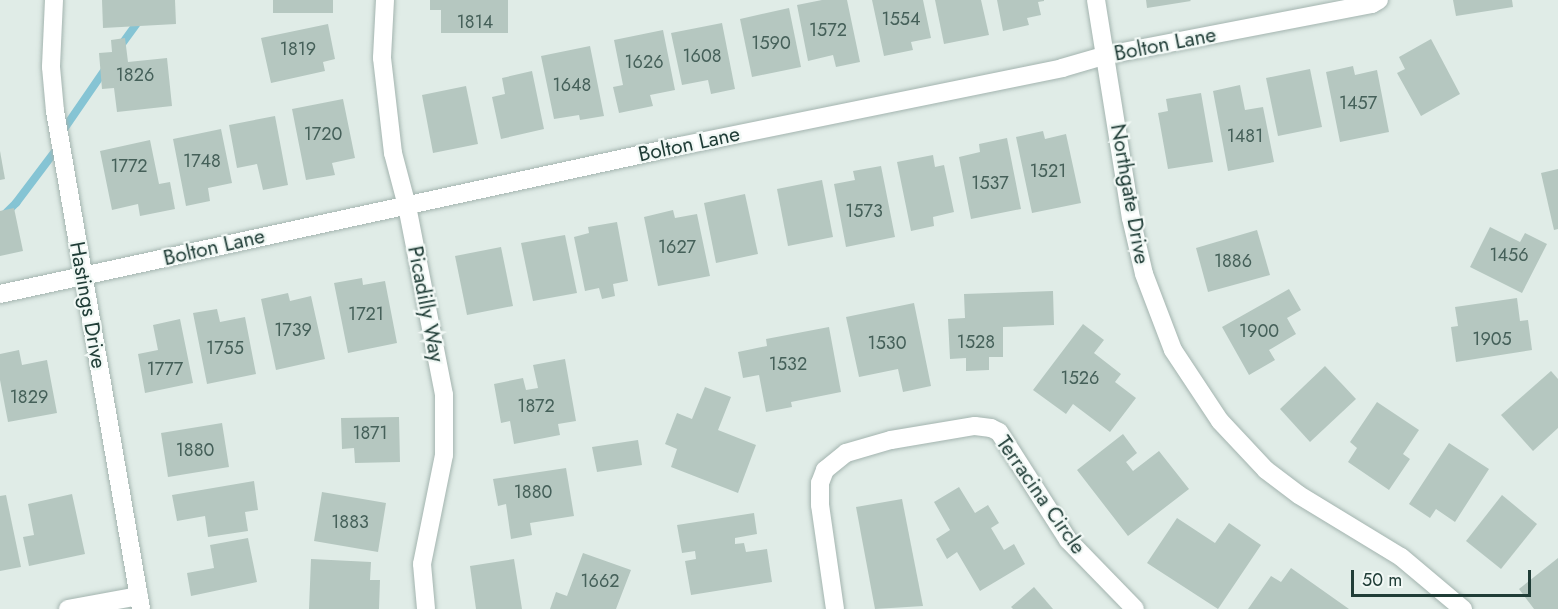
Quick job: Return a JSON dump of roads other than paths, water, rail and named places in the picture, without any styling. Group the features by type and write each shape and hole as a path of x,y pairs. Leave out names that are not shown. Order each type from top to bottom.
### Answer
{"street":[{"name":"Hastings Drive","path":"54,0 51,67 55,111 140,602"},
{"name":"Picadilly Way","path":"385,0 382,58 393,153 407,206 444,395 444,455 423,564 426,609"},
{"name":"Northgate Drive","path":"1096,0 1107,55 1131,218 1144,274 1173,350 1220,421 1266,470 1299,495 1401,557 1463,609"},
{"name":"Bolton Lane","path":"0,294 680,146 1062,68 1107,55 1372,4 1379,0"},
{"name":"Terracina Circle","path":"836,609 820,505 820,483 825,470 846,453 891,440 975,426 991,428 999,432 1068,540 1135,609"},
{"path":"68,609 140,602"}],"waterway":[{"path":"119,48 140,19"},
{"path":"62,132 106,68"},
{"path":"0,219 16,203 59,146"}]}
